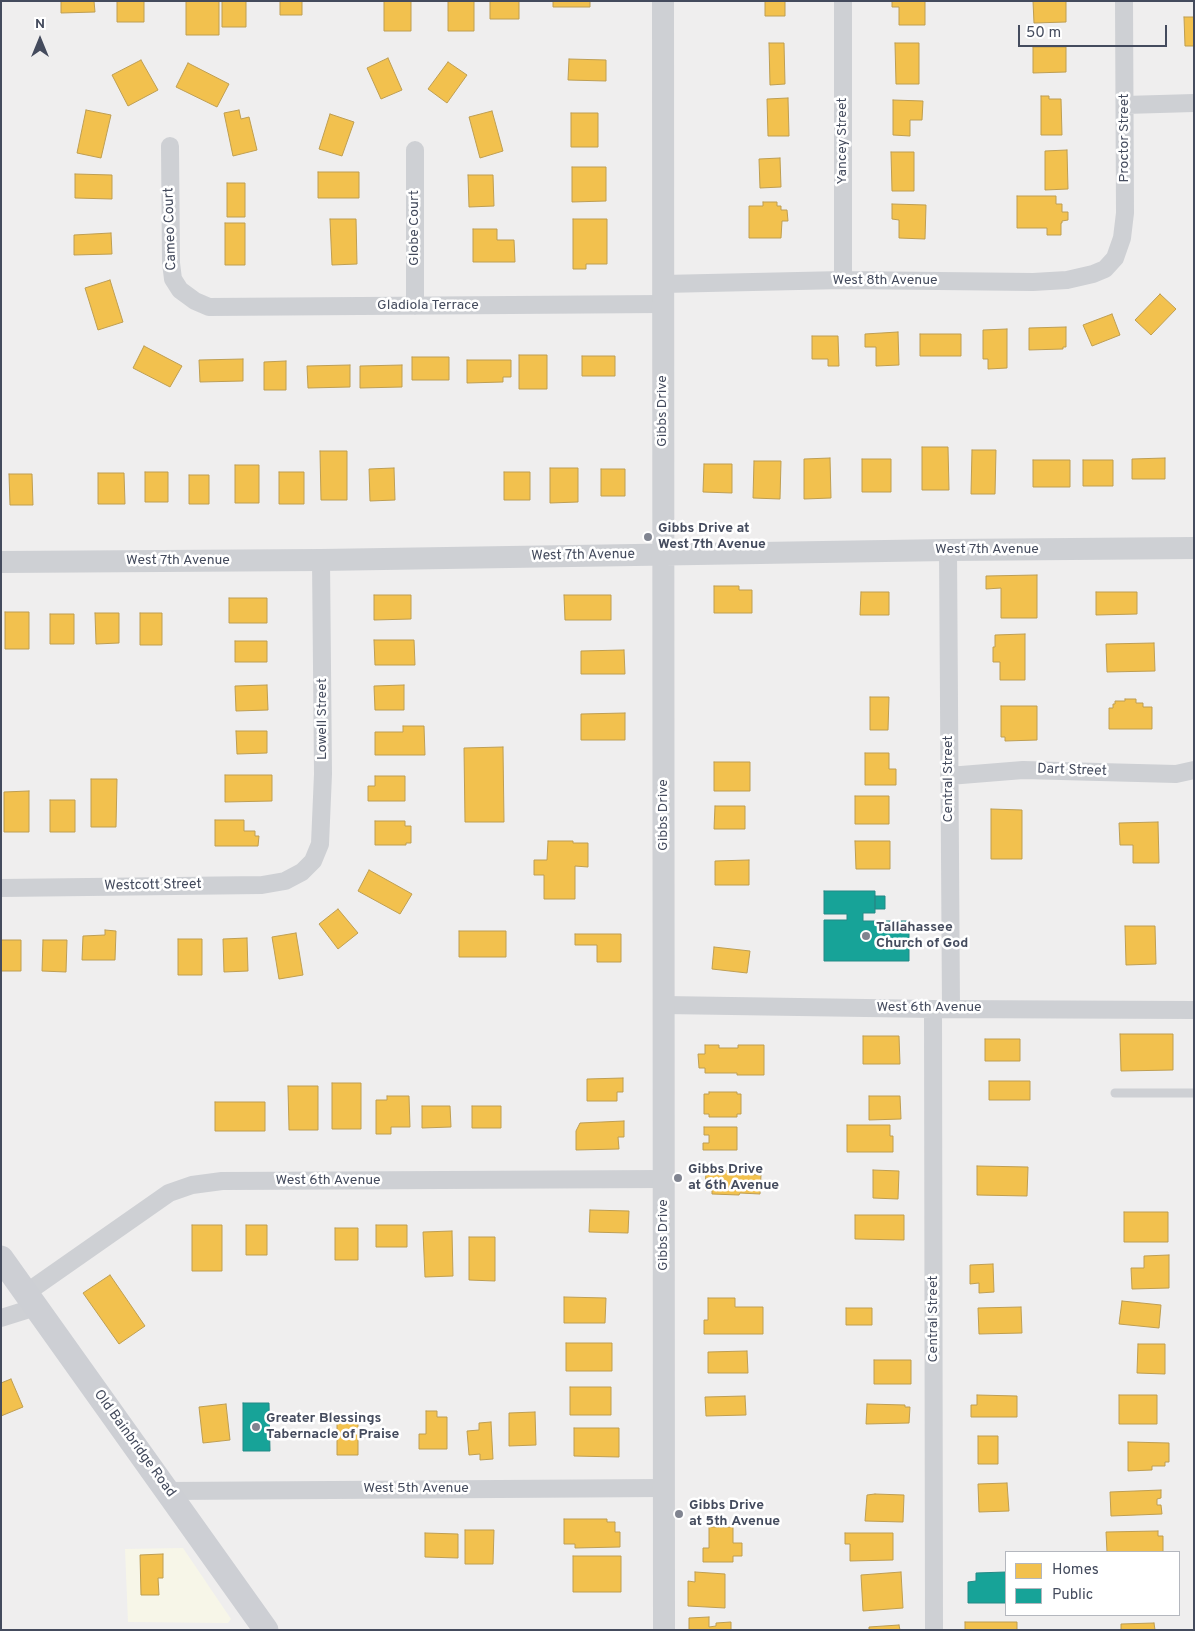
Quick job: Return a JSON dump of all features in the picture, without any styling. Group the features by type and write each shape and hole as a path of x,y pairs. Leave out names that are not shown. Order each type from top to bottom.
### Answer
{"main road":[{"name":"Old Bainbridge Road","path":"1,1258 264,1629"}],"street":[{"name":"Gibbs Drive","path":"663,1 664,1630"},
{"name":"Yancey Street","path":"843,1 843,280"},
{"name":"Proctor Street","path":"1105,268 1115,258 1122,238 1126,213 1124,1"},
{"path":"1125,105 1194,103"},
{"name":"Cameo Court","path":"170,146 171,263 173,279 180,290 195,301"},
{"name":"Globe Court","path":"415,150 415,306"},
{"name":"West 8th Avenue","path":"663,294 843,280 1067,280 1093,274 1105,268"},
{"name":"Gladiola Terrace","path":"195,301 210,307 415,306 663,294"},
{"name":"West 7th Avenue","path":"1,562 321,560 1194,548"},
{"name":"Central Street","path":"934,1630 942,1009 949,776 948,550"},
{"name":"Lowell Street","path":"302,872 313,860 320,844 323,774 321,560"},
{"name":"Dart Street","path":"949,776 1023,770 1176,774 1194,770"},
{"name":"Westcott Street","path":"1,888 262,885 285,881 302,872"},
{"name":"West 6th Avenue","path":"664,1005 1194,1010"},
{"name":"West 6th Avenue","path":"1,1318 31,1300 169,1193 192,1185 222,1181 664,1179"},
{"name":"West 5th Avenue","path":"167,1491 664,1488"}],"lane":[{"path":"1115,1093 1194,1093"}],"shaded area":[{"path":"183,1548 231,1619 228,1623 128,1622 125,1549"}],"building: Homes":[{"path":"61,1 94,1 95,12 61,13"},
{"path":"117,1 144,1 144,22 117,22"},
{"path":"186,1 219,1 219,35 186,35"},
{"path":"222,1 246,1 246,27 222,27"},
{"path":"280,1 302,1 302,15 280,15"},
{"path":"384,1 411,1 411,31 384,31"},
{"path":"448,1 474,1 474,31 448,31"},
{"path":"490,1 519,1 519,19 490,19"},
{"path":"553,1 590,1 590,7 553,7"},
{"path":"765,1 785,1 785,16 765,16"},
{"path":"892,1 925,1 925,25 899,25 899,7 892,7"},
{"path":"1033,1 1066,1 1066,22 1034,23"},
{"path":"1184,17 1194,17 1194,46 1185,46"},
{"path":"769,43 784,43 785,84 770,85"},
{"path":"895,43 919,43 919,84 896,84"},
{"path":"1033,47 1066,47 1066,72 1033,73"},
{"path":"388,58 402,90 381,99 367,68"},
{"path":"569,59 606,60 606,81 568,80"},
{"path":"141,60 158,90 128,106 112,75"},
{"path":"448,62 467,75 447,103 428,89"},
{"path":"188,63 229,84 217,107 176,87"},
{"path":"1041,96 1049,96 1049,99 1061,99 1062,135 1041,135"},
{"path":"788,98 789,136 768,136 767,99"},
{"path":"893,100 923,101 922,120 910,120 910,136 893,135"},
{"path":"86,110 111,115 101,158 77,153"},
{"path":"239,110 241,119 249,117 257,150 233,156 224,113"},
{"path":"492,111 503,151 480,158 469,117"},
{"path":"571,113 598,113 598,147 571,147"},
{"path":"330,114 354,122 342,156 319,149"},
{"path":"1067,150 1068,189 1045,190 1045,151"},
{"path":"891,152 914,152 914,191 892,191"},
{"path":"780,158 781,187 760,188 759,159"},
{"path":"572,167 606,167 606,201 572,202"},
{"path":"318,172 359,172 359,198 318,198"},
{"path":"75,174 112,175 112,199 75,198"},
{"path":"468,175 493,175 494,206 469,207"},
{"path":"227,183 245,183 245,217 227,217"},
{"path":"1017,196 1056,196 1056,204 1062,204 1062,212 1068,212 1068,220 1061,223 1061,235 1047,235 1047,228 1017,228"},
{"path":"763,202 777,202 777,206 781,206 781,210 787,210 788,221 782,221 781,238 749,238 749,206 763,206"},
{"path":"892,204 926,205 925,239 899,238 899,220 892,219"},
{"path":"330,219 356,219 357,264 332,265"},
{"path":"573,219 607,219 607,264 586,264 586,269 573,269"},
{"path":"225,223 245,223 245,265 225,265"},
{"path":"473,229 497,229 497,240 514,240 515,262 473,262"},
{"path":"111,233 112,254 74,255 74,235"},
{"path":"110,280 123,322 98,330 85,288"},
{"path":"1160,294 1176,309 1151,335 1135,320"},
{"path":"1112,314 1120,335 1092,346 1083,325"},
{"path":"1066,327 1066,347 1063,347 1063,349 1029,350 1029,328"},
{"path":"1007,329 1007,368 988,369 988,359 983,359 983,330"},
{"path":"898,332 899,365 876,366 876,347 865,347 865,334"},
{"path":"920,334 961,334 961,356 920,356"},
{"path":"812,336 838,336 839,366 828,366 828,359 812,359"},
{"path":"144,346 182,366 170,387 133,368"},
{"path":"519,355 547,355 547,389 519,389"},
{"path":"582,356 615,356 615,376 582,376"},
{"path":"412,357 449,357 449,380 412,380"},
{"path":"243,359 243,381 200,382 199,360"},
{"path":"467,360 511,360 511,377 503,377 503,382 467,383"},
{"path":"286,361 286,390 264,390 264,362"},
{"path":"350,365 350,387 308,388 307,366"},
{"path":"402,365 402,387 360,388 360,366"},
{"path":"922,447 948,447 949,490 922,490"},
{"path":"972,450 996,450 995,494 971,494"},
{"path":"320,451 347,451 347,500 321,500"},
{"path":"830,458 831,498 804,499 804,459"},
{"path":"1165,458 1165,479 1132,479 1132,459"},
{"path":"862,459 891,459 891,492 862,492"},
{"path":"1033,460 1070,460 1070,487 1033,487"},
{"path":"1083,460 1113,460 1113,486 1083,486"},
{"path":"754,461 781,461 780,499 753,498"},
{"path":"704,464 732,464 732,493 703,492"},
{"path":"235,465 259,465 259,503 235,503"},
{"path":"394,468 395,500 370,501 369,469"},
{"path":"550,468 578,468 578,502 550,503"},
{"path":"601,469 625,469 625,496 601,496"},
{"path":"145,472 168,472 168,502 145,502"},
{"path":"279,472 304,472 304,504 279,504"},
{"path":"504,472 530,472 530,500 504,500"},
{"path":"98,473 124,473 125,504 98,504"},
{"path":"9,474 32,474 33,505 10,505"},
{"path":"189,475 209,475 209,504 189,504"},
{"path":"1037,575 1037,618 1001,618 1001,588 986,589 986,576"},
{"path":"714,586 739,586 739,590 752,590 752,613 714,613"},
{"path":"861,592 889,592 889,615 860,615"},
{"path":"1096,592 1137,592 1137,614 1096,615"},
{"path":"374,595 411,595 411,619 374,620"},
{"path":"564,595 611,595 611,620 565,620"},
{"path":"229,598 267,598 267,623 229,623"},
{"path":"5,612 29,612 29,649 5,649"},
{"path":"95,613 119,613 119,643 96,644"},
{"path":"140,613 162,613 162,645 140,645"},
{"path":"50,614 74,614 74,644 50,644"},
{"path":"1025,634 1025,680 1000,680 1000,662 993,662 995,635"},
{"path":"374,640 414,640 415,665 375,665"},
{"path":"235,641 267,641 267,662 235,662"},
{"path":"1154,643 1155,671 1107,672 1106,644"},
{"path":"624,650 625,674 581,674 581,651"},
{"path":"267,685 268,710 236,711 235,686"},
{"path":"404,685 404,710 375,710 374,686"},
{"path":"870,697 889,697 888,730 870,730"},
{"path":"1125,699 1136,699 1136,703 1143,703 1143,707 1152,707 1152,729 1109,729 1109,708 1113,708 1115,701 1125,701"},
{"path":"1001,706 1037,706 1037,740 1005,741 1005,737 1001,737"},
{"path":"625,713 625,740 581,740 581,714"},
{"path":"403,726 424,726 425,755 375,755 375,732 403,732"},
{"path":"236,731 267,731 267,753 237,754"},
{"path":"503,747 504,822 465,822 464,748"},
{"path":"865,753 889,753 889,769 896,769 896,785 865,785"},
{"path":"714,762 750,762 750,791 714,791"},
{"path":"225,775 272,775 272,801 225,802"},
{"path":"375,776 405,776 405,801 368,801 368,786 375,786"},
{"path":"91,779 117,779 116,827 91,827"},
{"path":"29,791 29,832 4,832 4,792"},
{"path":"855,796 889,796 889,824 855,824"},
{"path":"50,800 75,800 75,832 50,832"},
{"path":"715,806 745,806 745,829 714,829"},
{"path":"991,809 1022,810 1022,859 991,859"},
{"path":"215,820 244,820 244,831 255,831 255,836 259,836 258,846 215,846"},
{"path":"375,821 405,821 405,826 411,826 411,843 406,843 406,845 375,845"},
{"path":"1158,822 1159,863 1133,863 1133,845 1120,845 1119,823"},
{"path":"548,841 588,843 588,867 575,866 575,899 544,899 544,875 534,875 534,860 547,860"},
{"path":"855,841 890,841 890,869 856,869"},
{"path":"749,860 749,885 715,885 715,861"},
{"path":"369,870 412,894 400,914 358,891"},
{"path":"338,909 358,933 338,949 319,924"},
{"path":"1125,926 1155,926 1156,964 1126,965"},
{"path":"105,930 116,931 115,960 82,960 83,936 105,935"},
{"path":"459,931 506,931 506,957 459,957"},
{"path":"296,933 303,975 279,979 272,937"},
{"path":"575,934 621,934 621,962 597,962 597,945 575,945"},
{"path":"247,938 248,971 224,972 223,939"},
{"path":"178,939 202,939 202,975 178,975"},
{"path":"1,940 21,940 21,971 1,971"},
{"path":"43,940 67,940 66,972 42,971"},
{"path":"714,947 750,951 747,973 712,969"},
{"path":"1120,1034 1173,1034 1173,1070 1121,1071"},
{"path":"863,1036 899,1036 900,1064 863,1064"},
{"path":"985,1039 1020,1039 1020,1061 985,1061"},
{"path":"705,1045 719,1045 719,1048 738,1048 738,1045 764,1045 764,1075 705,1073 705,1068 699,1068 698,1054 705,1054"},
{"path":"623,1078 623,1092 617,1092 617,1101 587,1101 587,1079"},
{"path":"989,1081 1030,1081 1030,1100 989,1100"},
{"path":"332,1083 361,1083 361,1129 332,1129"},
{"path":"288,1086 318,1086 318,1130 289,1130"},
{"path":"709,1092 737,1092 737,1094 741,1094 741,1114 737,1114 737,1117 709,1117 709,1114 704,1114 704,1094 709,1094"},
{"path":"387,1096 409,1096 410,1127 391,1127 391,1134 376,1134 376,1100 387,1100"},
{"path":"869,1096 900,1096 901,1119 869,1120"},
{"path":"215,1102 265,1102 265,1131 215,1131"},
{"path":"422,1106 450,1106 451,1127 422,1128"},
{"path":"472,1106 501,1106 501,1128 472,1128"},
{"path":"624,1121 624,1137 618,1137 619,1149 576,1150 576,1131 580,1123"},
{"path":"847,1125 890,1125 890,1136 893,1136 893,1152 847,1152"},
{"path":"704,1127 737,1127 737,1150 703,1150 703,1143 709,1143 709,1135 704,1135"},
{"path":"977,1166 1028,1167 1027,1196 977,1195"},
{"path":"713,1170 741,1171 741,1174 761,1175 760,1194 712,1194 712,1190 705,1190 706,1172 713,1172"},
{"path":"873,1170 899,1171 898,1199 873,1198"},
{"path":"590,1210 629,1211 628,1233 589,1232"},
{"path":"1124,1212 1168,1212 1168,1242 1124,1242"},
{"path":"855,1215 904,1215 904,1240 855,1239"},
{"path":"192,1225 222,1225 222,1271 192,1271"},
{"path":"246,1225 267,1225 267,1255 246,1255"},
{"path":"376,1225 407,1225 407,1247 376,1247"},
{"path":"335,1228 358,1228 358,1260 335,1260"},
{"path":"452,1231 453,1276 425,1277 423,1232"},
{"path":"469,1237 495,1237 495,1281 469,1280"},
{"path":"1169,1255 1169,1288 1132,1289 1131,1268 1144,1268 1144,1256"},
{"path":"993,1264 994,1292 979,1293 979,1283 970,1284 970,1265"},
{"path":"110,1275 145,1326 119,1344 83,1293"},
{"path":"564,1297 606,1298 605,1323 564,1323"},
{"path":"708,1298 735,1298 735,1307 763,1307 763,1334 704,1334 704,1320 708,1320"},
{"path":"1122,1301 1161,1305 1159,1328 1119,1324"},
{"path":"1021,1307 1022,1333 979,1334 978,1308"},
{"path":"846,1308 872,1308 872,1325 846,1325"},
{"path":"566,1343 612,1343 612,1371 566,1371"},
{"path":"1138,1344 1165,1344 1165,1374 1137,1373"},
{"path":"747,1351 748,1373 708,1373 708,1352"},
{"path":"874,1360 911,1360 911,1384 874,1384"},
{"path":"11,1379 23,1407 1,1416 1,1383"},
{"path":"570,1387 611,1387 611,1415 570,1415"},
{"path":"977,1395 1017,1396 1017,1417 971,1417 971,1405 977,1405"},
{"path":"1119,1395 1157,1395 1157,1424 1119,1424"},
{"path":"745,1396 746,1415 706,1416 705,1397"},
{"path":"226,1404 230,1440 203,1443 199,1407"},
{"path":"867,1404 905,1405 905,1407 910,1407 909,1423 866,1424"},
{"path":"426,1411 437,1411 437,1417 447,1417 447,1449 419,1449 419,1434 426,1434"},
{"path":"535,1412 536,1445 509,1446 509,1413"},
{"path":"491,1422 493,1459 480,1460 480,1454 469,1455 467,1431 479,1430 479,1423"},
{"path":"337,1423 358,1423 358,1455 337,1455"},
{"path":"574,1428 619,1428 619,1457 574,1456"},
{"path":"978,1436 998,1436 998,1464 978,1464"},
{"path":"1128,1442 1169,1443 1169,1462 1165,1462 1165,1466 1152,1466 1152,1470 1128,1471"},
{"path":"1007,1483 1009,1511 979,1512 978,1484"},
{"path":"1161,1490 1161,1498 1157,1499 1157,1505 1161,1505 1162,1514 1111,1516 1110,1492"},
{"path":"867,1495 904,1495 903,1522 865,1521"},
{"path":"564,1519 607,1519 607,1522 615,1522 615,1532 620,1532 620,1547 575,1548 575,1544 564,1544"},
{"path":"709,1527 733,1527 733,1543 742,1543 742,1556 733,1556 733,1562 703,1562 703,1548 709,1548"},
{"path":"465,1530 494,1530 493,1564 465,1564"},
{"path":"1158,1531 1158,1536 1163,1536 1163,1551 1107,1551 1106,1532"},
{"path":"425,1533 458,1534 458,1558 425,1557"},
{"path":"845,1533 893,1533 893,1560 850,1561 850,1544 845,1544"},
{"path":"163,1554 163,1578 158,1578 159,1595 141,1595 140,1555"},
{"path":"573,1556 621,1556 621,1592 573,1592"},
{"path":"695,1572 725,1574 725,1608 688,1606 688,1581 695,1582"},
{"path":"901,1572 903,1608 863,1611 861,1575"},
{"path":"709,1617 709,1627 716,1626 716,1623 731,1622 731,1630 689,1630 689,1618"},
{"path":"965,1622 1017,1622 1017,1630 965,1630"},
{"path":"1154,1623 1155,1630 1121,1630 1121,1624"},
{"path":"899,1625 900,1630 869,1630 869,1627"}],"building: Public":[{"path":"824,891 875,891 875,913 863,913 863,921 909,921 909,961 824,961 824,920 847,920 847,914 824,914"},
{"path":"875,896 885,896 885,909 875,909"},
{"name":"Greater Blessings Tabernacle of Praise","path":"243,1403 269,1403 270,1451 243,1451"},
{"path":"1005,1572 1005,1603 968,1603 968,1582 976,1581 976,1573"}],"place":[{"name":"Gibbs Drive at West 7th Avenue","path":"648,537"},
{"name":"Tallahassee Church of God","path":"866,936"},
{"name":"Gibbs Drive at 6th Avenue","path":"678,1178"},
{"name":"Greater Blessings Tabernacle of Praise","path":"256,1427"},
{"name":"Gibbs Drive at 5th Avenue","path":"679,1514"}]}
